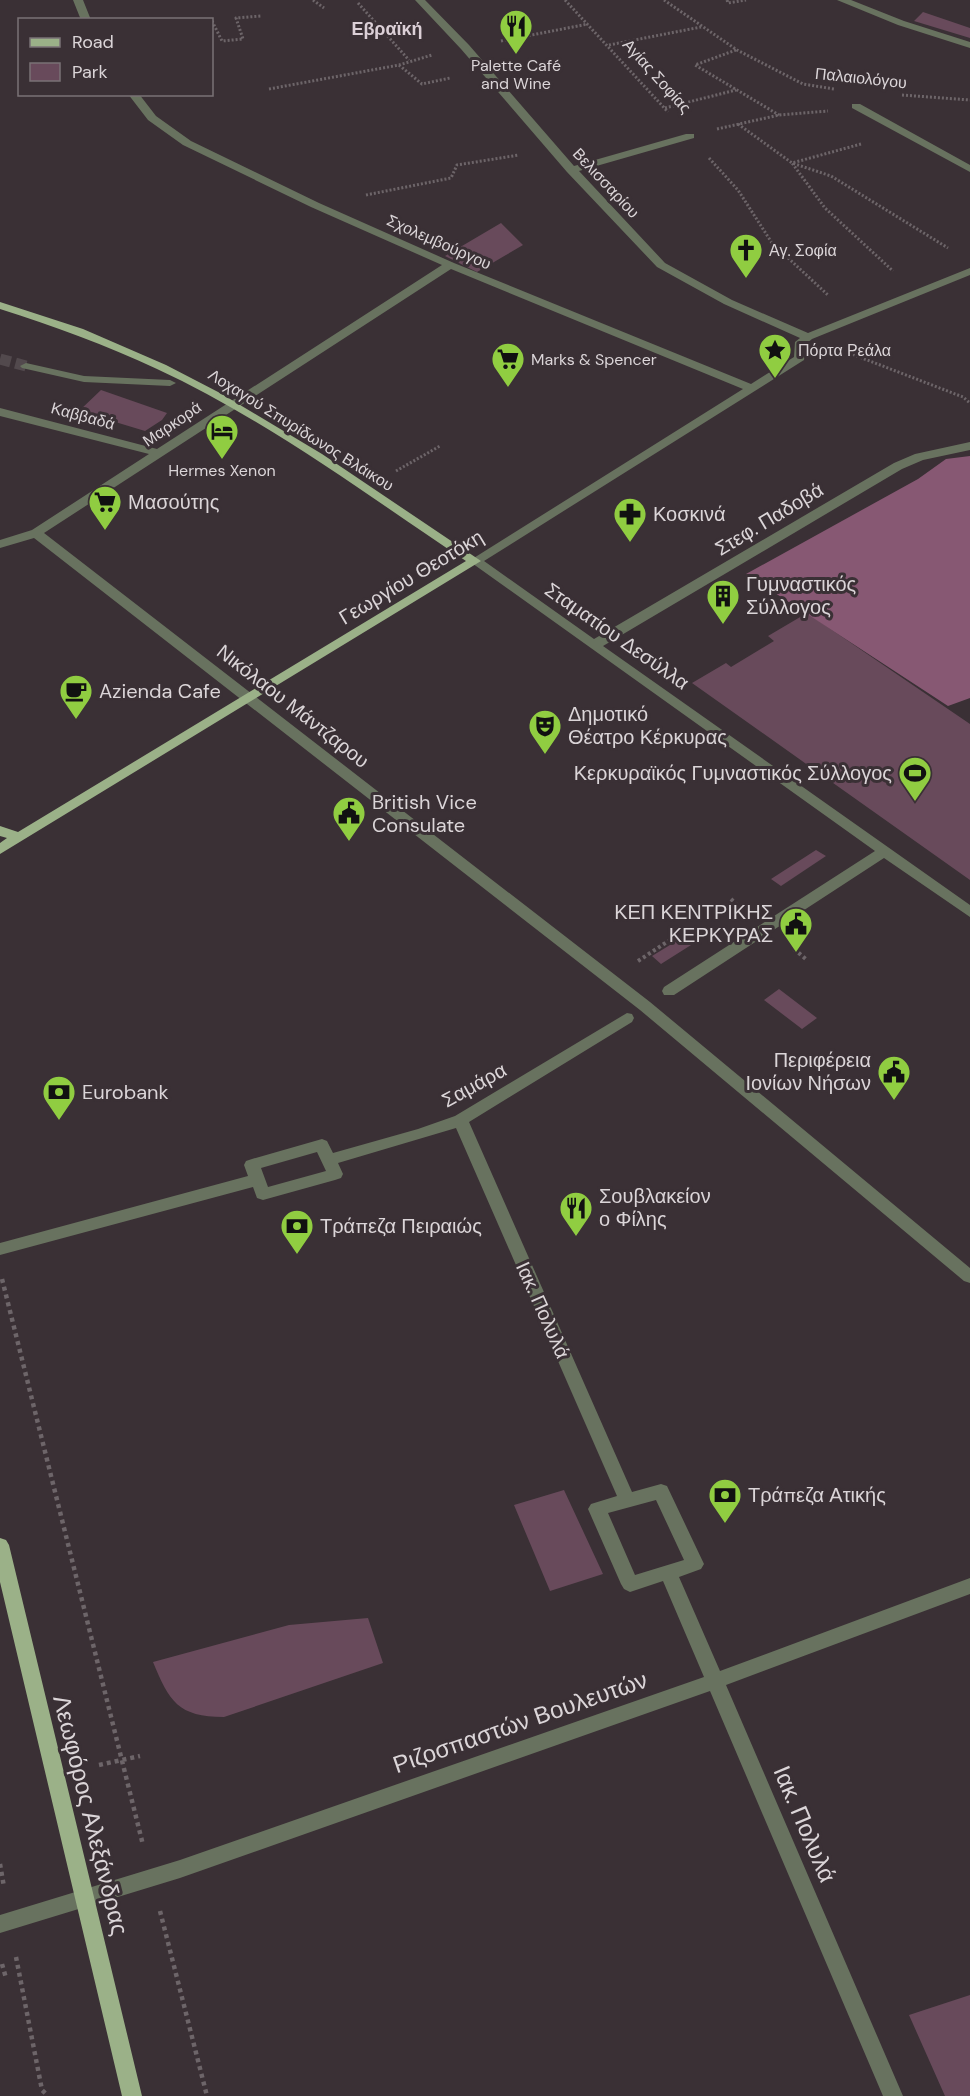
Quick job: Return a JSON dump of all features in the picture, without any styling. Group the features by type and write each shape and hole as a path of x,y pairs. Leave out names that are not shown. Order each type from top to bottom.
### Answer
{"main road":[{"name":"Λοχαγού Σπυρίδωνος Βλάικου","path":"0,305 79,331 162,368 232,404 475,561"},
{"name":"Γεωργίου Θεοτόκη","path":"0,849 475,561"},
{"path":"0,831 19,837"},
{"name":"Λεωφόρος Αλεξάνδρας","path":"0,1545 2,1564 132,2096"}],"street":[{"path":"78,0 85,18"},
{"name":"Βελισσαρίου","path":"420,0 465,47 571,170 662,265 728,302 808,337"},
{"path":"842,0 901,23 970,45"},
{"name":"Σχολεμβούργου","path":"135,96 157,122 187,142 315,205 450,265 751,388"},
{"path":"856,106 970,169"},
{"name":"Αγίας Σοφίας","path":"571,170 690,136"},
{"name":"Μαρκορά","path":"0,544 36,533 450,265"},
{"path":"808,337 970,271"},
{"name":"Γεωργίου Θεοτόκη","path":"475,561 800,358 801,342 808,337"},
{"path":"26,366 84,380 170,383"},
{"name":"Καββαδά","path":"0,412 158,453"},
{"name":"Στεφ. Παδοβά","path":"596,645 898,466 935,453 970,446"},
{"name":"Νικόλαου Μάντζαρου","path":"36,533 645,1006 970,1277"},
{"name":"Σταματίου Δεσύλλα","path":"475,561 970,912"},
{"path":"669,991 885,851"},
{"name":"Σαμάρα","path":"328,1160 460,1120 627,1018"},
{"name":"Ιακ. Πολυλά","path":"460,1120 627,1500"},
{"path":"322,1145 335,1174 263,1194 257,1180 252,1165 322,1145"},
{"path":"0,1249 257,1180"},
{"path":"661,1491 695,1564 668,1572 630,1584 597,1509 661,1491"},
{"name":"Ιακ. Πολυλά","path":"668,1572 893,2096"},
{"name":"Ριζοσπαστών Βουλευτών","path":"5,1923 85,1900 716,1681 970,1586"}],"path":[{"path":"313,0 324,8"},
{"name":"Αγίας Σοφίας","path":"565,0 690,136"},
{"name":"Παλαιολόγου","path":"664,0 736,50 803,84 837,89"},
{"path":"727,0 728,3 744,0"},
{"path":"358,3 409,60"},
{"path":"213,24 222,42 243,39 236,18 261,16"},
{"path":"268,89 399,65 409,60 465,47 588,24"},
{"path":"608,45 701,27"},
{"path":"736,50 695,65 779,115"},
{"path":"399,65 422,84 485,70"},
{"path":"665,108 736,90"},
{"name":"Παλαιολόγου","path":"898,95 970,100"},
{"path":"834,301 772,243 738,190 690,136 779,115 809,114 856,106"},
{"path":"738,124 792,163 831,176 951,250"},
{"path":"792,163 903,133"},
{"path":"363,195 451,178 457,165 552,149"},
{"path":"792,163 804,184 852,238 898,276"},
{"path":"891,368 963,397 970,403"},
{"path":"394,472 440,446"},
{"path":"637,962 673,938"},
{"path":"794,950 807,960"},
{"path":"0,1271 207,2096"},
{"path":"99,1765 140,1756"},
{"path":"0,1864 5,1923 42,2090 48,2096"},
{"path":"2,1964 6,1978"}],"green space":[{"path":"923,12 970,28 970,38 914,21"},
{"path":"501,223 523,245 477,272 445,256"},
{"path":"101,390 167,413 162,420 145,431 79,411"},
{"name":"Κερκυραϊκός Γυμναστικός Σύλλογος","path":"807,613 970,724 970,880 692,683 726,663 731,667 774,641 768,636"},
{"path":"816,850 826,856 781,886 771,879"},
{"path":"701,926 710,933 661,964 652,956"},
{"path":"779,989 817,1018 802,1029 764,1000"},
{"path":"564,1490 603,1574 550,1591 514,1505"},
{"path":"368,1618 383,1663 224,1717 196,1714 177,1704 164,1687 153,1662 289,1625"},
{"path":"970,1995 970,2096 945,2096 909,2015"}],"shaded area":[{"path":"970,456 970,698 948,706 746,574 918,479 946,459"}],"tunnel":[{"path":"0,359 26,366"}],"place":[{"name":"Palette Café and Wine","path":"516,55"},
{"name":"Αγ. Σοφία","path":"746,279"},
{"name":"Πόρτα Ρεάλα","path":"775,379"},
{"name":"Marks & Spencer","path":"508,388"},
{"name":"Hermes Xenon","path":"222,460"},
{"name":"Μασούτης","path":"105,531"},
{"name":"Κοσκινά","path":"630,543"},
{"name":"Γυμναστικός Σύλλογος","path":"723,625"},
{"name":"Azienda Cafe","path":"76,720"},
{"name":"Δημοτικό Θέατρο Κέρκυρας","path":"545,755"},
{"name":"Κερκυραϊκός Γυμναστικός Σύλλογος","path":"915,802"},
{"name":"British Vice Consulate","path":"349,842"},
{"name":"ΚΕΠ ΚΕΝΤΡΙΚΗΣ ΚΕΡΚΥΡΑΣ","path":"796,953"},
{"name":"Περιφέρεια Ιονίων Νήσων","path":"894,1101"},
{"name":"Eurobank","path":"59,1121"},
{"name":"Σουβλακείον ο Φίλης","path":"576,1237"},
{"name":"Τράπεζα Πειραιώς","path":"297,1255"},
{"name":"Τράπεζα Ατικής","path":"725,1524"}],"district":[{"name":"Εβραϊκή","path":"387,29"}]}
